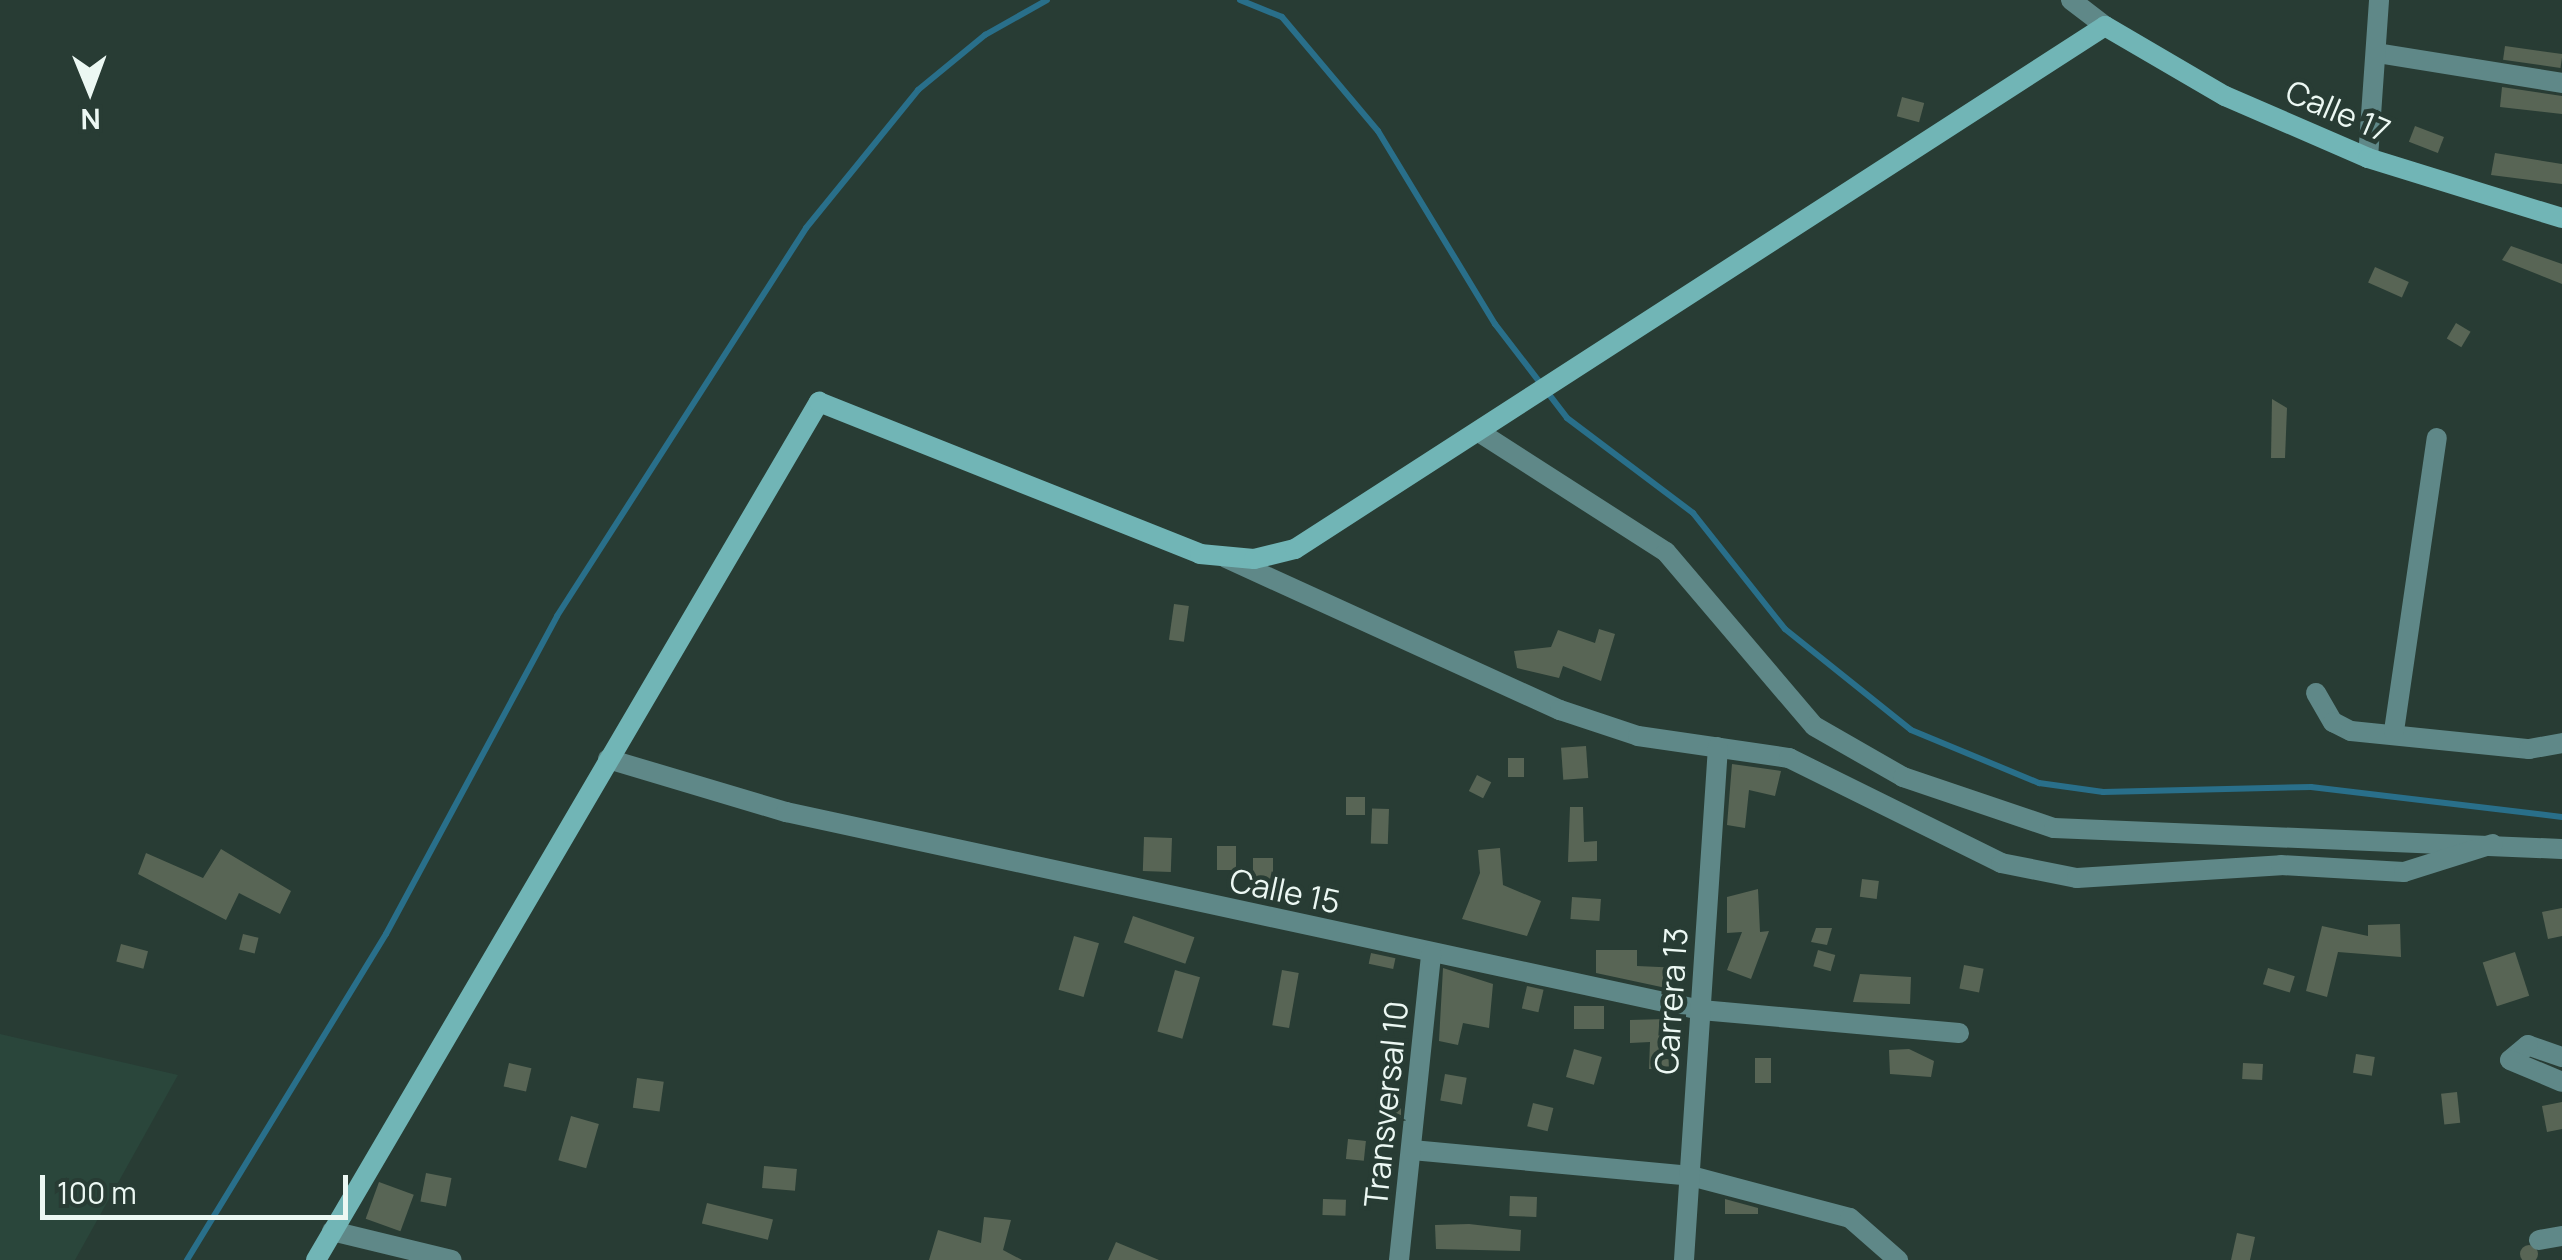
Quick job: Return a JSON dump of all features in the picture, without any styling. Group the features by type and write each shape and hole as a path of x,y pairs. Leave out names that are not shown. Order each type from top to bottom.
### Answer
{"street":[{"path":"2368,158 2378,0"},
{"path":"1221,556 1294,548 1480,432 2105,26 2082,4"},
{"name":"Calle 17","path":"2105,26 2225,96 2368,158 2562,218"},
{"path":"2376,52 2562,83"},
{"path":"316,1260 820,402 1221,556 1560,710 1638,736 1788,758 2001,862 2077,878 2281,864 2404,872 2493,844"},
{"path":"1480,432 1666,552 1814,726 1903,777 2054,828 2562,849"},
{"path":"2394,730 2437,438"},
{"path":"2316,693 2342,727 2394,730 2529,749 2562,743"},
{"name":"Carrera 13","path":"1684,1260 1718,747"},
{"name":"Calle 15","path":"608,759 786,812 1700,1010 1960,1033"},
{"name":"Transversal 10","path":"1399,1260 1432,954"},
{"path":"2562,1057 2528,1045 2510,1060 2562,1082"},
{"path":"1412,1150 1691,1176 1850,1218 1898,1260"},
{"path":"332,1231 452,1260"},
{"path":"2540,1240 2562,1236"}],"shaded area":[{"path":"0,1034 178,1075 75,1260 0,1260"}],"building":[{"path":"2505,46 2562,54 2560,68 2503,60"},
{"path":"2502,87 2562,96 2562,114 2500,107"},
{"path":"1902,97 1924,103 1919,122 1897,116"},
{"path":"2415,126 2444,137 2438,153 2409,142"},
{"path":"2495,153 2562,164 2562,184 2491,175"},
{"path":"2511,246 2562,264 2562,284 2502,260"},
{"path":"2375,267 2409,282 2402,298 2368,283"},
{"path":"2456,323 2471,332 2461,347 2447,338"},
{"path":"2272,399 2287,408 2285,458 2271,458"},
{"path":"1174,604 1189,606 1184,642 1169,640"},
{"path":"1599,629 1615,634 1601,681 1563,666 1559,678 1517,668 1514,651 1551,647 1558,630 1595,643"},
{"path":"1586,746 1588,778 1563,780 1561,748"},
{"path":"1508,758 1524,758 1524,777 1508,777"},
{"path":"1732,764 1781,771 1775,796 1749,790 1745,828 1727,825"},
{"path":"1477,775 1491,782 1483,798 1469,791"},
{"path":"1346,797 1365,797 1365,815 1346,815"},
{"path":"1570,807 1583,807 1584,842 1597,841 1597,861 1568,862"},
{"path":"1372,808 1389,809 1388,844 1371,843"},
{"path":"1144,837 1172,838 1171,872 1143,871"},
{"path":"1217,846 1236,846 1236,870 1217,870"},
{"path":"1500,848 1503,885 1541,901 1527,936 1462,919 1480,873 1478,850"},
{"path":"221,849 291,891 280,914 239,893 226,920 138,874 146,853 203,878"},
{"path":"1253,858 1273,858 1273,885 1253,885"},
{"path":"1862,879 1879,881 1877,899 1860,897"},
{"path":"1758,889 1760,932 1769,931 1751,979 1727,970 1742,932 1727,933 1727,897"},
{"path":"1572,897 1601,899 1599,921 1570,919"},
{"path":"2562,908 2562,936 2548,939 2542,912"},
{"path":"1133,916 1194,937 1185,964 1124,942"},
{"path":"2400,924 2401,957 2338,952 2327,997 2306,991 2322,926 2368,936 2368,925"},
{"path":"1816,928 1832,928 1827,945 1811,942"},
{"path":"243,934 259,938 255,953 239,950"},
{"path":"1074,936 1099,943 1084,997 1059,990"},
{"path":"121,944 148,951 143,969 116,961"},
{"path":"1596,950 1637,950 1637,966 1681,968 1680,991 1596,973"},
{"path":"1818,950 1835,955 1831,971 1813,966"},
{"path":"2515,952 2529,996 2497,1006 2483,963"},
{"path":"1371,953 1395,958 1393,969 1369,964"},
{"path":"1964,965 1984,969 1979,992 1959,989"},
{"path":"1443,968 1493,984 1489,1028 1463,1023 1458,1045 1439,1041"},
{"path":"2268,968 2295,976 2290,992 2263,984"},
{"path":"1175,970 1200,977 1182,1039 1157,1032"},
{"path":"1282,970 1299,973 1289,1028 1272,1025"},
{"path":"1860,974 1911,977 1910,1004 1853,1002"},
{"path":"1527,986 1544,990 1538,1012 1522,1008"},
{"path":"1574,1006 1604,1006 1604,1029 1574,1029"},
{"path":"1667,1019 1669,1070 1649,1069 1650,1042 1630,1043 1630,1020"},
{"path":"1574,1049 1602,1057 1594,1085 1566,1077"},
{"path":"1909,1049 1934,1061 1931,1077 1890,1074 1889,1050"},
{"path":"2356,1054 2375,1057 2372,1076 2353,1073"},
{"path":"1755,1058 1771,1058 1771,1083 1755,1083"},
{"path":"509,1063 531,1068 526,1092 504,1086"},
{"path":"2243,1063 2263,1064 2262,1080 2242,1079"},
{"path":"1445,1074 1467,1078 1462,1104 1440,1101"},
{"path":"637,1078 664,1082 660,1111 633,1108"},
{"path":"2457,1092 2460,1123 2444,1125 2441,1094"},
{"path":"1382,1099 1401,1099 1401,1119 1382,1119"},
{"path":"2562,1102 2562,1129 2547,1132 2542,1106"},
{"path":"1533,1103 1553,1108 1548,1131 1527,1126"},
{"path":"571,1116 599,1124 586,1168 558,1160"},
{"path":"1348,1139 1366,1141 1364,1161 1346,1159"},
{"path":"764,1166 797,1169 795,1191 762,1188"},
{"path":"426,1173 452,1178 446,1206 420,1201"},
{"path":"379,1182 414,1195 400,1231 366,1219"},
{"path":"1510,1196 1537,1197 1536,1217 1509,1216"},
{"path":"1323,1199 1346,1200 1345,1216 1322,1215"},
{"path":"1725,1199 1758,1208 1758,1214 1725,1214"},
{"path":"707,1203 773,1219 768,1240 702,1223"},
{"path":"984,1217 1011,1220 1003,1250 1022,1260 929,1260 938,1230 981,1243"},
{"path":"1435,1225 1521,1230 1520,1251 1436,1249"},
{"path":"2237,1233 2255,1237 2250,1260 2231,1260"},
{"path":"1116,1242 1159,1260 1108,1260"},
{"path":"2529,1245 2538,1254 2529,1263 2520,1254"}],"waterway":[{"path":"187,1260 386,934 557,616 806,228 918,90 985,35 1047,0"},
{"path":"1240,0 1282,17 1378,131 1495,324 1567,418 1693,513 1785,629 1911,730 2039,783 2103,792 2311,787 2562,817"}]}
